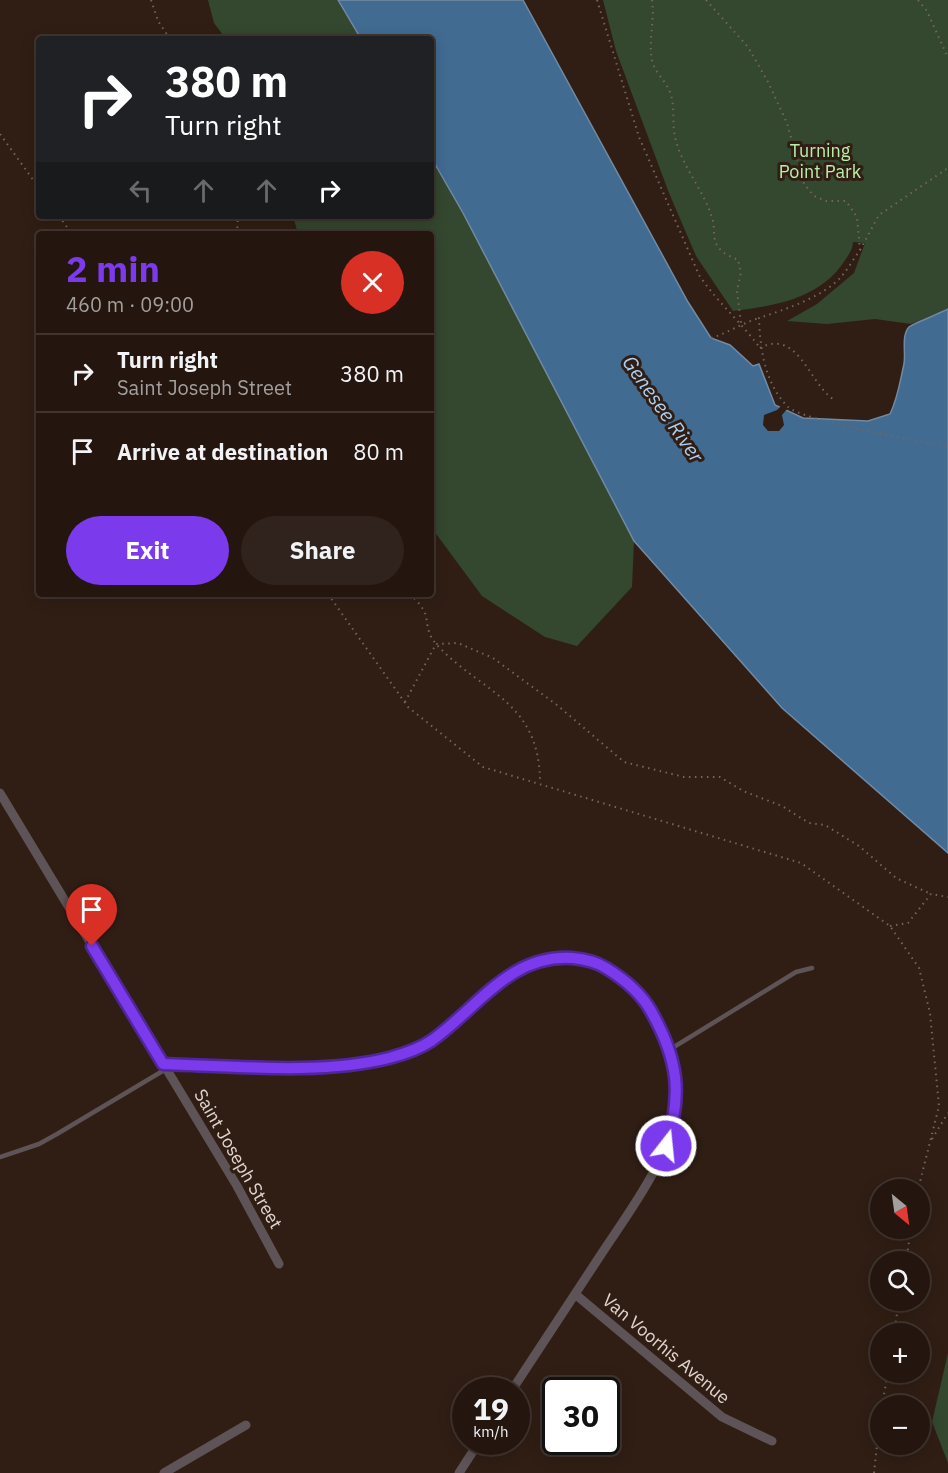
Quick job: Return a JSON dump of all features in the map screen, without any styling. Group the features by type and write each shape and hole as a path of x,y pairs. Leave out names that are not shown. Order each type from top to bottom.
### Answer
{"street":[{"name":"Saint Joseph Street","path":"0,793 237,1186 279,1264"},
{"name":"Van Voorhis Avenue","path":"164,1066 318,1067 356,1064 393,1056 430,1041 490,988 512,973 539,962 560,957 585,959 621,977 650,1009 669,1050 678,1102 666,1146 642,1189 521,1377"},
{"name":"Van Voorhis Avenue","path":"575,1294 722,1417 772,1440"},
{"path":"164,1473 246,1425"},
{"path":"459,1473 471,1455"}],"lane":[{"path":"669,1050 796,972 812,968"},
{"path":"0,1157 39,1144 164,1066"}],"path":[{"path":"151,0 158,21 168,36"},
{"path":"597,0 639,137 699,275 724,308 741,323 760,348 775,390 790,410 855,428 948,447"},
{"path":"652,0 655,16 651,57 656,72 666,81 672,96 674,134 679,152 708,209 713,222 714,238 719,248 738,260 741,272 737,291 741,323"},
{"path":"706,0 748,47 768,82 787,123 804,184 814,196 826,201 846,201 851,207 857,217 860,250"},
{"path":"918,0 927,11 948,58"},
{"path":"0,134 36,184"},
{"path":"711,338 724,334 741,323 819,293 840,278 860,250 879,215 948,168"},
{"path":"759,318 760,348"},
{"path":"760,348 777,344 789,346 801,358 826,394 833,399"},
{"path":"330,597 405,703 483,767 801,863 890,926 920,968 930,1013 939,1106 921,1179"},
{"path":"412,597 426,614 426,628 436,644 504,697 519,717 534,741 540,760 540,783"},
{"path":"436,644 458,643 494,657 557,705 624,762 684,777 720,777 743,791 782,806 809,823 825,825 859,846 896,878 931,894 948,897"},
{"path":"405,703 436,644"},
{"path":"890,926 908,923 931,894"},
{"path":"930,1142 948,1113"},
{"path":"874,1473 876,1455"}],"green space":[{"path":"208,0 337,0 358,36 224,36 214,23"},
{"name":"Turning Point Park","path":"603,0 948,0 948,309 911,324 875,319 827,324 787,321 817,304 854,273 865,243 853,242 851,251 841,266 819,287 778,304 733,311 696,256 669,193 616,51"},
{"path":"434,163 463,213 634,541 632,587 577,646 545,637 482,596 434,531 434,231 297,231 294,219 434,219"},
{"path":"948,1353 948,1463 932,1422"}],"water":[{"name":"Genesee River","path":"338,0 523,0 688,302 711,338 730,345 753,366 759,364 775,405 803,418 868,421 890,414 897,396 904,364 904,339 909,327 948,309 948,853 782,708 634,541 463,213 434,162 434,36 359,36"}],"pier":[{"path":"782,405 788,408 782,415 784,425 779,431 768,431 763,425 764,415 777,410"}],"route":[{"path":"92,946 163,1064 318,1067 386,1059 409,1052 430,1041 449,1027 490,988 512,973 539,962 560,957 585,959 602,965 621,977 636,991 650,1009 662,1032 671,1055 678,1102 666,1146"}]}
